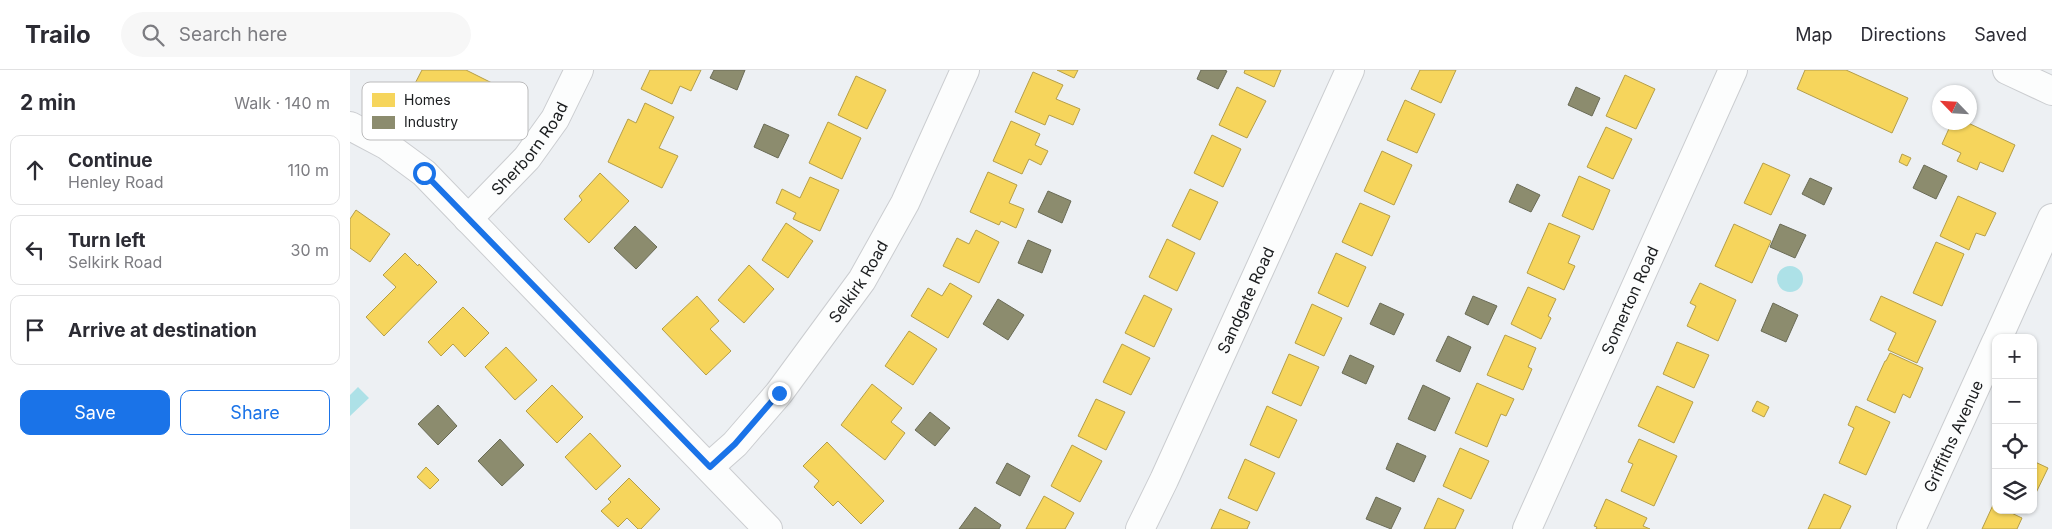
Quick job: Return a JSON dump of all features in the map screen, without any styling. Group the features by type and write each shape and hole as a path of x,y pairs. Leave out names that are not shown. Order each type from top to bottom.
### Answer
{"street":[{"name":"Sherborn Road","path":"468,219 527,158 555,119 579,70"},
{"name":"Selkirk Road","path":"710,467 735,444 779,393 862,280 905,203 965,70"},
{"name":"Sandgate Road","path":"1140,529 1350,70"},
{"name":"Somerton Road","path":"1527,529 1733,70"},
{"path":"2007,70 2052,91"},
{"path":"350,126 362,132"},
{"path":"377,140 406,158 424,173 768,529"},
{"path":"2000,334 2052,218"},
{"name":"Griffiths Avenue","path":"1911,529 1992,351"}],"water":[{"path":"1790,266 1799,270 1803,279 1799,288 1790,292 1781,288 1777,279 1781,270"},
{"path":"358,387 369,398 350,416 350,395"}],"building: Homes":[{"path":"422,70 466,70 490,82 416,82"},
{"path":"650,70 701,70 691,91 680,86 672,104 641,89"},
{"path":"1057,70 1078,70 1074,78"},
{"path":"1245,70 1281,70 1274,87 1244,73"},
{"path":"1420,70 1456,70 1441,103 1411,89"},
{"path":"1805,70 1846,70 1908,98 1892,133 1797,89"},
{"path":"1033,72 1063,85 1056,99 1080,109 1073,125 1049,115 1045,125 1015,112"},
{"path":"1625,75 1655,89 1636,129 1606,116"},
{"path":"856,76 886,90 867,129 838,115"},
{"path":"1237,87 1266,101 1247,138 1219,125"},
{"path":"1405,100 1435,114 1417,153 1387,140"},
{"path":"645,103 674,117 659,148 678,156 662,188 608,162 628,119 636,123"},
{"path":"1011,121 1040,134 1035,145 1048,151 1041,165 1029,159 1022,174 993,161"},
{"path":"828,122 861,138 842,179 809,163"},
{"path":"1606,127 1632,139 1613,179 1587,167"},
{"path":"1977,127 2015,145 2003,172 1980,162 1977,170 1957,161 1961,153 1942,144 1948,130 1977,130"},
{"path":"1212,135 1241,149 1223,187 1194,173"},
{"path":"1382,151 1412,165 1394,205 1364,191"},
{"path":"1902,154 1911,158 1907,166 1899,162"},
{"path":"1763,163 1790,175 1771,215 1744,203"},
{"path":"988,172 1017,185 1009,203 1024,209 1016,228 1001,221 999,225 970,212"},
{"path":"600,173 629,201 589,243 564,219 582,200 579,196"},
{"path":"1579,176 1610,190 1593,230 1562,216"},
{"path":"810,177 839,190 820,231 793,219 796,213 776,203 782,189 800,198"},
{"path":"1190,189 1218,202 1200,240 1172,226"},
{"path":"1958,196 1996,213 1985,236 1976,233 1969,250 1940,236"},
{"path":"1360,203 1390,216 1372,256 1342,242"},
{"path":"356,210 390,234 370,262 350,248 350,219"},
{"path":"786,223 813,241 788,278 762,260"},
{"path":"1549,223 1580,236 1568,263 1575,266 1564,290 1527,273"},
{"path":"1734,224 1771,241 1752,283 1715,266"},
{"path":"976,230 999,242 979,283 943,266 957,238 969,244"},
{"path":"1167,239 1195,253 1177,291 1149,277"},
{"path":"1936,242 1964,254 1942,306 1913,293"},
{"path":"405,253 437,282 384,336 366,317 396,287 383,275"},
{"path":"1336,253 1366,267 1348,307 1318,293"},
{"path":"749,265 774,289 744,323 718,300"},
{"path":"950,283 972,296 948,338 911,316 928,288 942,296"},
{"path":"1700,283 1736,300 1718,341 1687,326 1696,306 1690,303"},
{"path":"1528,287 1556,299 1548,316 1551,318 1541,339 1511,324"},
{"path":"1144,295 1172,309 1154,347 1125,333"},
{"path":"697,296 719,321 710,329 731,351 706,375 662,329"},
{"path":"1881,296 1936,321 1917,363 1888,350 1896,333 1870,320"},
{"path":"1312,304 1342,318 1324,356 1295,343"},
{"path":"463,307 489,333 465,357 453,344 441,356 428,342"},
{"path":"909,331 937,349 913,385 885,366"},
{"path":"1505,335 1536,348 1528,367 1532,369 1523,390 1487,375"},
{"path":"1677,342 1709,355 1694,388 1663,374"},
{"path":"1122,344 1150,358 1131,395 1103,382"},
{"path":"506,347 537,380 515,400 485,367"},
{"path":"1890,353 1923,368 1910,398 1903,394 1895,413 1867,400"},
{"path":"1289,354 1319,367 1301,406 1272,393"},
{"path":"1477,383 1514,399 1506,416 1501,414 1487,447 1455,433"},
{"path":"872,384 902,408 891,422 905,433 885,460 841,425"},
{"path":"552,385 583,417 557,443 526,411"},
{"path":"1657,386 1693,402 1674,443 1638,426"},
{"path":"1096,399 1125,412 1106,450 1078,436"},
{"path":"1757,401 1769,407 1764,417 1752,411"},
{"path":"1267,406 1297,420 1279,458 1250,445"},
{"path":"1856,406 1890,422 1866,475 1839,463 1854,428 1848,425"},
{"path":"590,433 621,466 596,490 565,457"},
{"path":"1639,439 1677,456 1654,506 1621,491 1633,464 1628,462"},
{"path":"827,442 884,501 861,524 838,501 833,506 814,487 819,481 803,466"},
{"path":"1072,445 1102,461 1080,502 1051,486"},
{"path":"1460,448 1489,461 1471,499 1443,486"},
{"path":"1245,459 1275,473 1257,511 1228,498"},
{"path":"2037,463 2048,468 2037,491"},
{"path":"426,467 439,480 430,489 417,477"},
{"path":"629,478 660,509 641,529 638,529 627,518 618,527 601,511 611,502 608,499"},
{"path":"1824,494 1851,506 1840,529 1808,529"},
{"path":"1044,496 1074,513 1065,529 1026,529"},
{"path":"1438,498 1464,510 1455,529 1424,529"},
{"path":"1606,499 1647,518 1643,526 1650,529 1596,529 1597,527 1594,526"},
{"path":"1992,507 1992,514 2014,514 2022,518 2017,529 1982,529"},
{"path":"1220,509 1250,522 1247,529 1211,529"}],"building: Industry":[{"path":"714,70 745,70 737,90 710,78"},
{"path":"1201,70 1227,71 1218,89 1197,79"},
{"path":"1576,87 1600,98 1592,116 1568,105"},
{"path":"764,124 789,135 778,158 754,147"},
{"path":"1924,165 1947,176 1936,199 1913,188"},
{"path":"1810,178 1832,188 1824,205 1802,194"},
{"path":"1517,184 1540,195 1531,212 1509,202"},
{"path":"1048,191 1071,201 1062,223 1038,212"},
{"path":"1780,224 1806,235 1795,258 1770,247"},
{"path":"635,226 657,247 636,269 614,248"},
{"path":"1028,240 1051,250 1042,273 1018,263"},
{"path":"1473,296 1497,306 1488,325 1465,314"},
{"path":"998,299 1024,315 1008,340 983,324"},
{"path":"1380,303 1404,314 1394,335 1370,324"},
{"path":"1773,303 1798,315 1786,342 1761,331"},
{"path":"1448,336 1471,347 1460,372 1436,361"},
{"path":"1350,355 1374,366 1366,384 1342,373"},
{"path":"1423,385 1450,398 1435,431 1408,419"},
{"path":"438,405 457,426 438,445 418,424"},
{"path":"930,412 950,428 935,446 915,430"},
{"path":"500,439 524,465 502,486 478,461"},
{"path":"1397,443 1426,456 1414,482 1386,469"},
{"path":"1007,463 1030,476 1020,496 996,483"},
{"path":"1376,497 1401,508 1391,529 1366,519"},
{"path":"975,507 1001,525 999,529 959,529"}],"route":[{"path":"424,173 710,467 735,444 779,393"}]}
